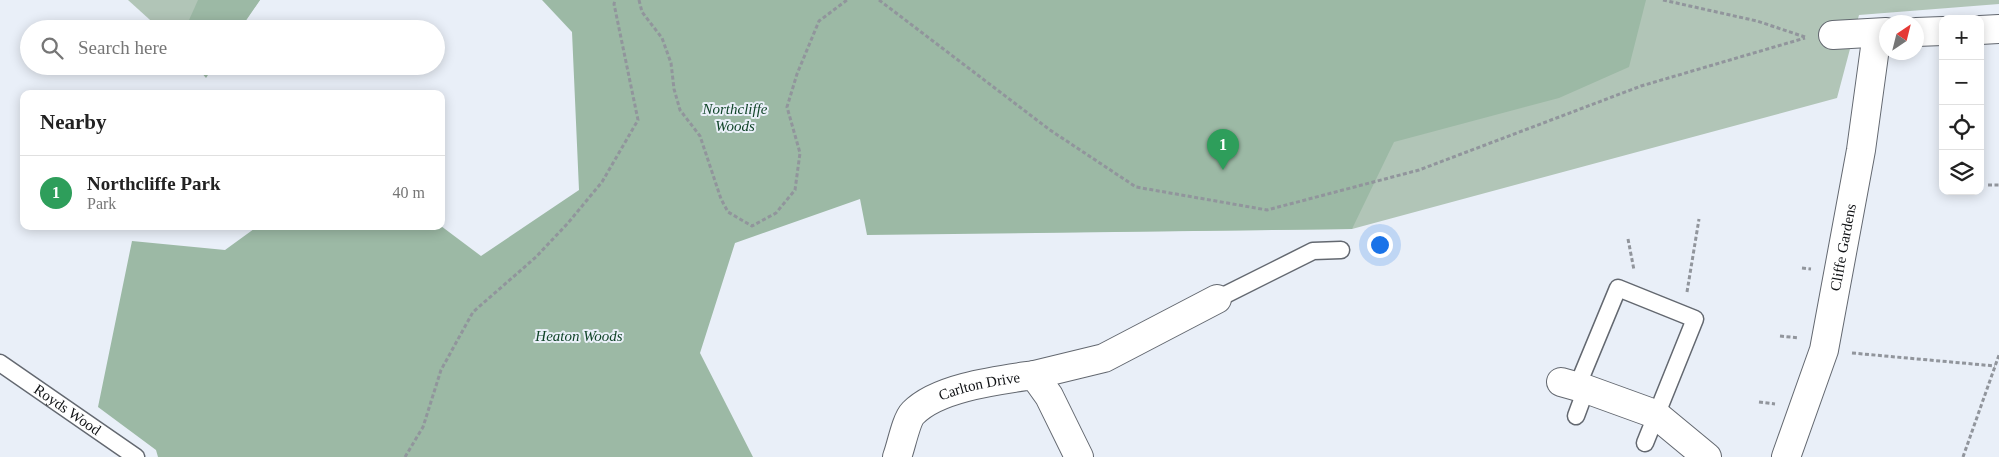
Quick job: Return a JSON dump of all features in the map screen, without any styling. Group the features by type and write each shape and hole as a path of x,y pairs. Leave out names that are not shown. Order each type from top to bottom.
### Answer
{"street":[{"path":"1984,30 1999,29"},
{"path":"1924,32 1939,31"},
{"path":"1833,35 1879,32"},
{"name":"Cliffe Gardens","path":"1786,457 1824,350 1879,49"},
{"path":"1034,375 1104,358 1217,299"},
{"name":"Carlton Drive","path":"897,457 912,414 936,397 988,381 1034,375 1049,396 1079,457"},
{"path":"1575,386 1656,414 1707,457"}],"lane":[{"path":"1217,299 1313,251 1341,250"},
{"path":"1576,416 1575,386 1618,288 1695,319 1645,442"},
{"name":"Royds Wood","path":"0,363 136,457"}],"path":[{"path":"405,457 423,427 441,370 473,312 536,257 568,223 602,182 638,120 614,4 615,0"},
{"path":"639,0 642,12 662,38 671,63 674,89 680,110 700,136 721,199 728,212 752,226 776,213 795,190 800,153 787,106 819,21 847,0"},
{"path":"879,0 1050,130 1136,187 1267,210 1419,170 1640,86 1807,37 1757,20 1663,0"},
{"path":"1988,185 1999,185"},
{"path":"1683,314 1699,219"},
{"path":"1824,350 1995,366"},
{"path":"1963,457 1999,355"}],"green space":[{"path":"128,0 260,0 246,20 150,20"},
{"path":"198,0 260,0 246,20 189,20"},
{"name":"Northcliffe Woods","path":"542,0 1646,0 1629,67 1559,98 1394,142 1352,229 867,235 860,199 735,243 700,353 753,457 158,457 156,450 98,407 132,241 225,250 252,230 445,229 481,256 579,190 572,32"},
{"name":"Northcliffe Woods","path":"682,0 1999,0 1999,4 1859,15 1837,98 1352,229 992,233 772,112"}],"place":[{"name":"Northcliffe Park","path":"1223,170"}],"park label":[{"name":"Heaton Woods","path":"579,336"}]}
